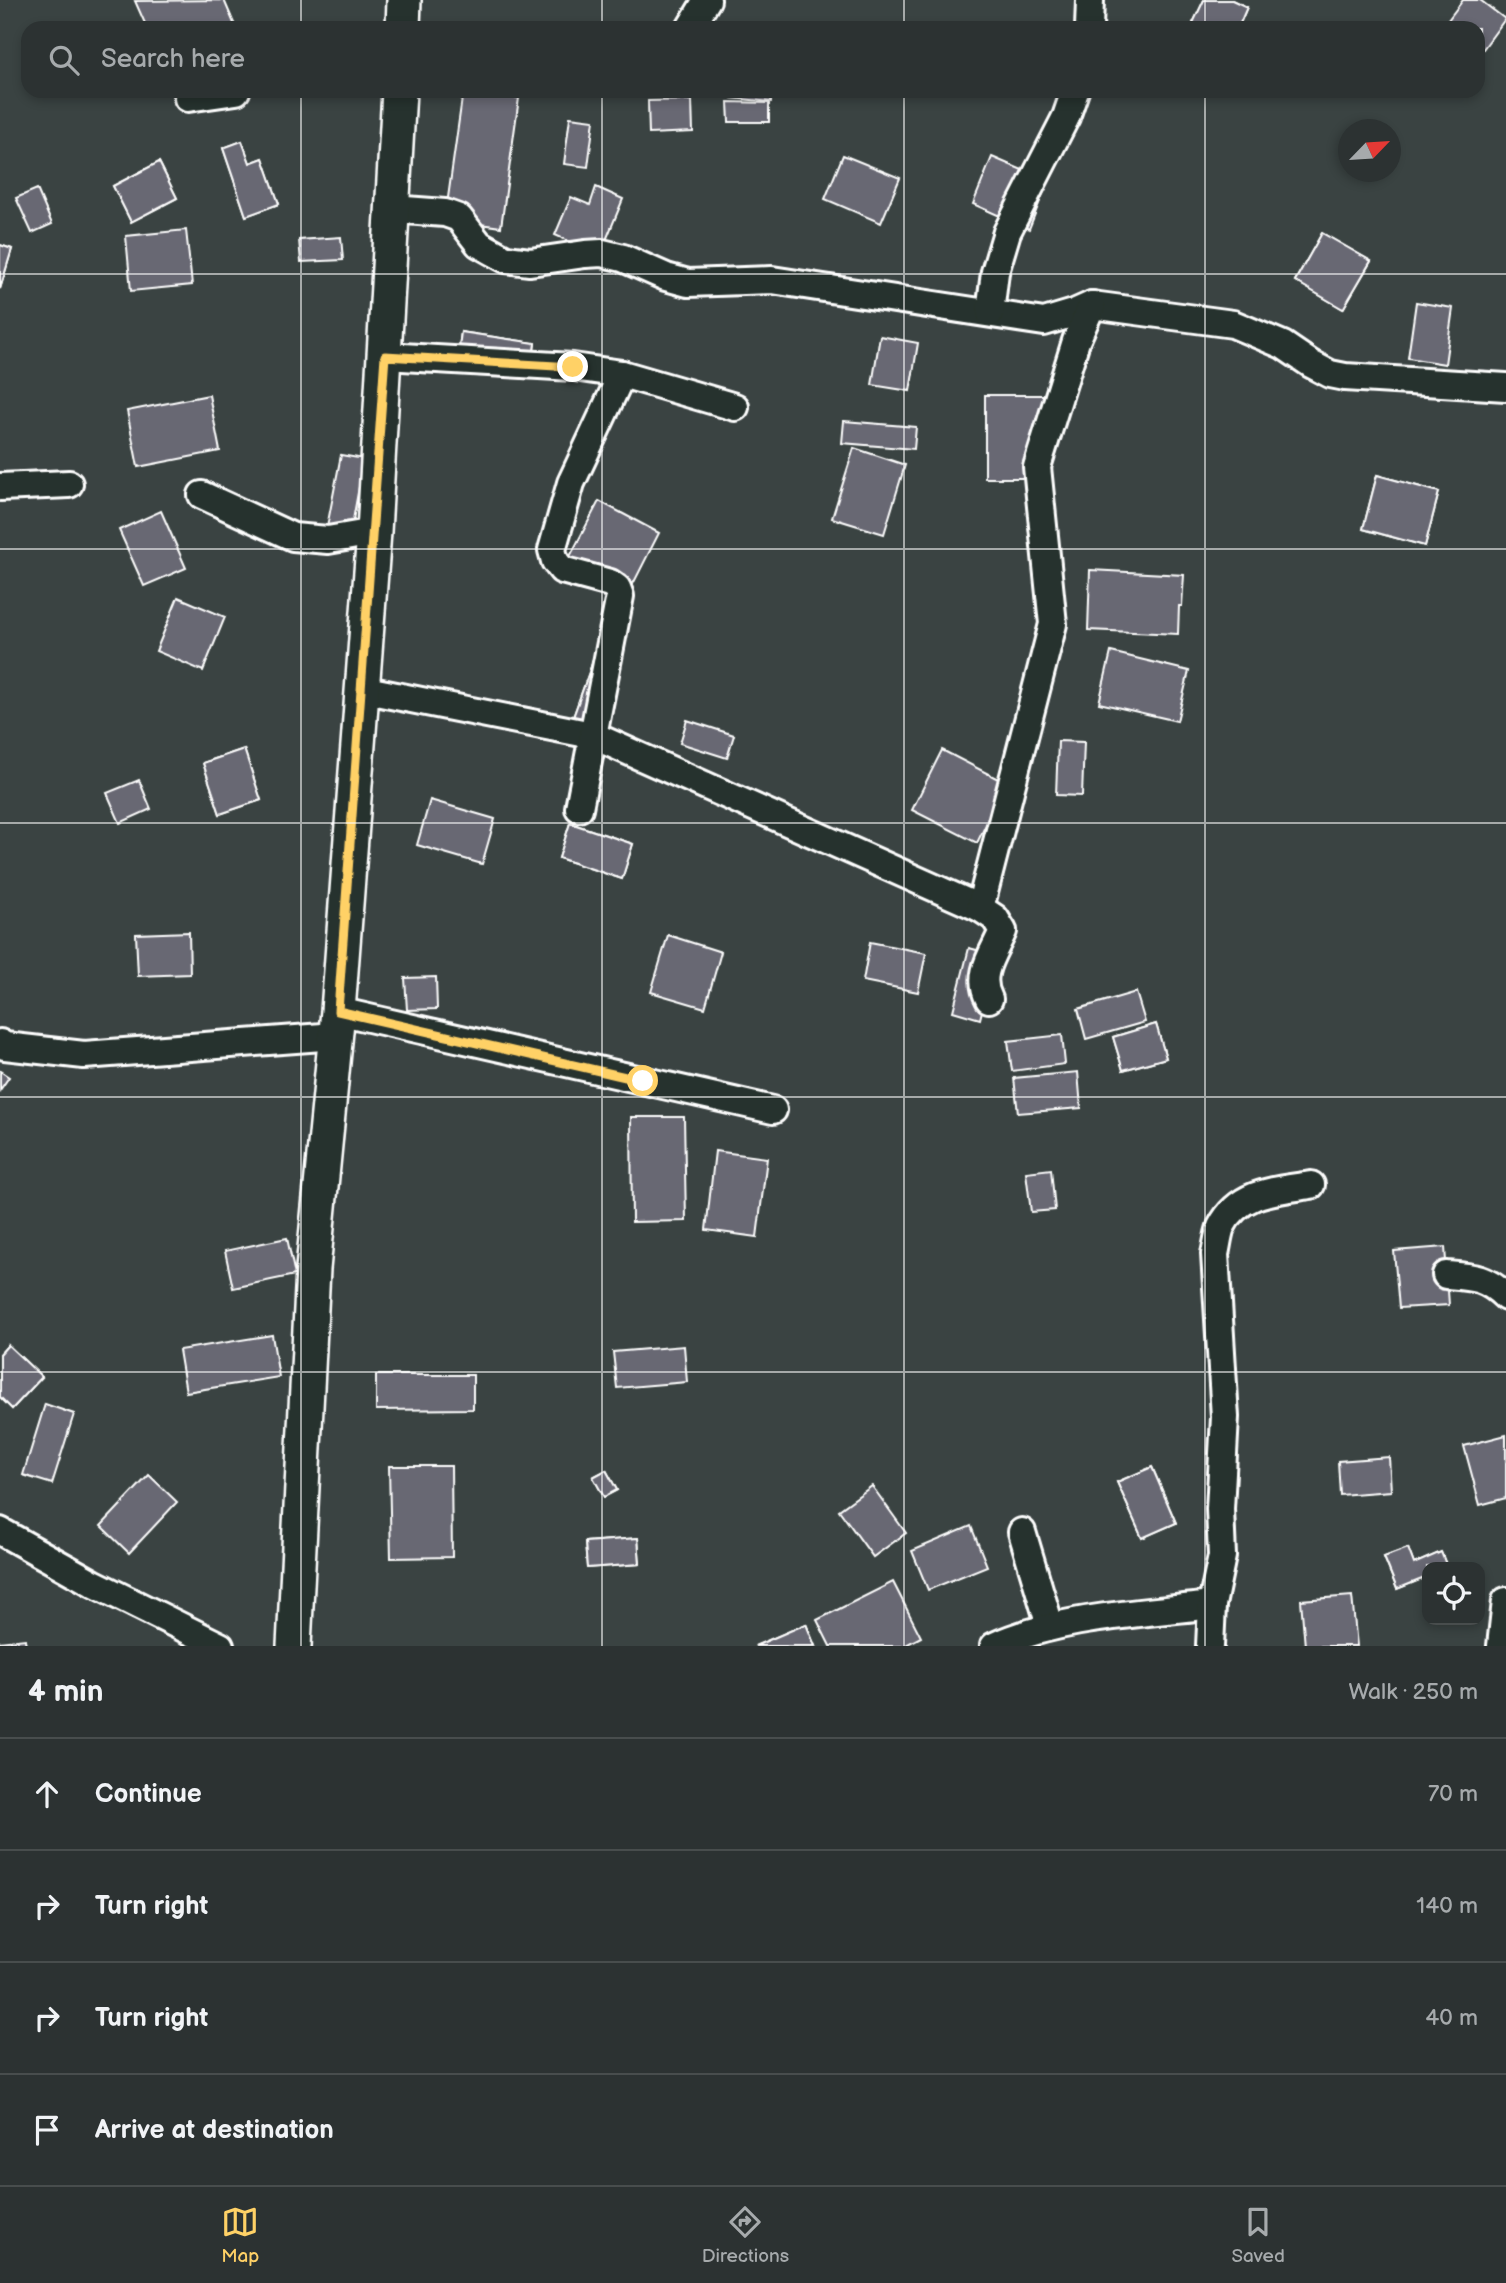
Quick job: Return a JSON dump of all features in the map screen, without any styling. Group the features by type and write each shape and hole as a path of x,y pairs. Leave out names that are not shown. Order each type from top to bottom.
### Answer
{"street":[{"path":"402,21 404,0"},
{"path":"694,21 707,0"},
{"path":"1089,21 1090,0"},
{"path":"294,1646 313,1269 337,1023 374,532 399,98"},
{"path":"990,313 995,272 1007,232 1066,117 1073,98"},
{"path":"392,209 445,213 458,218 479,244 506,259 530,262 602,253 623,258 666,277 688,283 772,280 1045,321 1092,305 1233,324 1283,345 1330,374 1345,377 1506,387"},
{"path":"980,908 1054,624 1037,467 1076,341 1092,305"},
{"path":"1045,321 1076,341"},
{"path":"385,356 573,367 622,374 735,407"},
{"path":"579,808 620,596 617,588 610,583 562,570 555,561 552,550 572,483 622,374"},
{"path":"0,487 69,484"},
{"path":"202,495 293,537 328,540 374,532"},
{"path":"360,690 592,735 980,908 995,918 1003,931 983,976 984,989 989,999"},
{"path":"0,1043 84,1055 337,1023 773,1110"},
{"path":"1210,1646 1212,1605 1222,1556 1220,1509 1225,1417 1215,1254 1220,1229 1234,1208 1259,1193 1311,1185"},
{"path":"1446,1275 1487,1281 1506,1297"},
{"path":"0,1531 93,1583 220,1646"},
{"path":"1022,1532 1050,1626"},
{"path":"1501,1646 1506,1601"},
{"path":"993,1646 1020,1634 1050,1626 1212,1605"}],"building":[{"path":"224,0 233,21 144,21 135,1"},
{"path":"1204,0 1232,0 1247,7 1241,21 1194,21"},
{"path":"1204,0 1232,0 1247,7 1241,21 1194,21"},
{"path":"1463,0 1480,0 1505,19 1485,46 1485,21 1447,21"},
{"path":"462,98 519,98 501,227 445,219"},
{"path":"732,98 771,98 771,102"},
{"path":"692,100 693,132 649,134 648,101"},
{"path":"728,102 769,103 769,122 729,122"},
{"path":"570,117 594,120 588,167 564,164"},
{"path":"242,141 250,163 263,158 279,204 246,216 223,148"},
{"path":"242,141 250,163 263,158 279,204 246,216 223,148"},
{"path":"843,155 900,178 881,223 825,199"},
{"path":"992,157 1048,181 1029,229 973,204"},
{"path":"159,162 177,198 131,222 113,186"},
{"path":"159,162 177,198 131,222 113,186"},
{"path":"596,187 623,199 600,255 555,235 571,197 590,205"},
{"path":"37,189 52,224 32,233 16,198"},
{"path":"186,230 192,285 131,291 126,236"},
{"path":"1322,233 1371,261 1343,309 1295,281"},
{"path":"1322,233 1371,261 1343,309 1295,281"},
{"path":"341,237 343,260 301,262 299,240"},
{"path":"0,245 12,249 0,289"},
{"path":"0,245 12,249 0,289"},
{"path":"1416,302 1453,308 1445,364 1408,358"},
{"path":"461,332 535,343 532,365 458,355"},
{"path":"461,332 535,343 532,365 458,355"},
{"path":"880,336 918,343 910,391 872,385"},
{"path":"209,395 220,451 138,467 127,411"},
{"path":"985,395 1043,395 1043,478 985,478"},
{"path":"844,421 916,427 914,449 842,443"},
{"path":"854,448 905,465 884,534 832,518"},
{"path":"341,455 364,459 351,531 327,527"},
{"path":"1377,475 1439,492 1425,546 1363,529"},
{"path":"1377,475 1439,492 1425,546 1363,529"},
{"path":"599,501 659,533 626,598 565,566"},
{"path":"161,511 186,568 144,586 119,530"},
{"path":"1090,570 1184,575 1178,634 1088,630"},
{"path":"178,597 225,617 203,671 156,651"},
{"path":"1111,652 1189,671 1177,721 1099,703"},
{"path":"593,661 620,670 599,733 571,723"},
{"path":"593,661 620,670 599,733 571,723"},
{"path":"687,720 734,735 727,758 680,743"},
{"path":"1058,741 1084,742 1082,796 1056,795"},
{"path":"244,749 261,800 220,814 203,763"},
{"path":"244,749 261,800 220,814 203,763"},
{"path":"942,750 1006,783 977,843 912,810"},
{"path":"139,780 151,809 120,823 107,793"},
{"path":"430,800 495,819 482,864 417,845"},
{"path":"570,823 633,844 622,879 559,858"},
{"path":"570,823 633,844 622,879 559,858"},
{"path":"189,932 190,974 138,976 136,934"},
{"path":"668,935 721,952 705,1008 651,992"},
{"path":"870,942 926,953 918,992 863,981"},
{"path":"969,948 996,955 980,1019 953,1011"},
{"path":"436,977 437,1009 407,1010 405,978"},
{"path":"1136,992 1145,1022 1086,1039 1078,1009"},
{"path":"1156,1024 1166,1058 1123,1070 1113,1037"},
{"path":"1156,1024 1166,1058 1123,1070 1113,1037"},
{"path":"1062,1035 1065,1064 1012,1071 1008,1041"},
{"path":"0,1071 9,1077 0,1090"},
{"path":"1078,1072 1081,1108 1018,1113 1014,1078"},
{"path":"631,1117 684,1117 686,1221 632,1222"},
{"path":"715,1151 767,1158 757,1237 706,1230"},
{"path":"1051,1169 1055,1210 1031,1212 1026,1172"},
{"path":"287,1238 295,1275 233,1288 225,1251"},
{"path":"1445,1247 1449,1305 1399,1308 1394,1251"},
{"path":"272,1335 279,1377 186,1392 179,1350"},
{"path":"8,1345 42,1377 12,1409 0,1397 0,1354"},
{"path":"8,1345 42,1377 12,1409 0,1397 0,1354"},
{"path":"684,1346 687,1382 617,1388 613,1352"},
{"path":"376,1375 473,1375 473,1409 376,1410"},
{"path":"45,1404 74,1414 52,1484 23,1475"},
{"path":"1506,1435 1506,1498 1480,1505 1464,1446"},
{"path":"1389,1457 1391,1491 1340,1495 1338,1461"},
{"path":"389,1466 451,1466 452,1557 391,1558"},
{"path":"1152,1467 1176,1523 1142,1538 1117,1482"},
{"path":"1152,1467 1176,1523 1142,1538 1117,1482"},
{"path":"606,1470 617,1490 604,1497 593,1477"},
{"path":"606,1470 617,1490 604,1497 593,1477"},
{"path":"149,1475 177,1502 129,1553 101,1526"},
{"path":"872,1486 906,1533 873,1557 839,1510"},
{"path":"971,1526 987,1566 928,1590 912,1551"},
{"path":"638,1538 640,1564 587,1568 585,1542"},
{"path":"638,1538 640,1564 587,1568 585,1542"},
{"path":"1408,1548 1414,1564 1441,1552 1445,1562 1422,1562 1422,1579 1397,1589 1384,1557"},
{"path":"1408,1548 1414,1564 1441,1552 1445,1562 1422,1562 1422,1579 1397,1589 1384,1557"},
{"path":"893,1582 921,1637 904,1646 830,1646 817,1620"},
{"path":"1352,1596 1357,1646 1305,1646 1301,1600"},
{"path":"806,1624 815,1646 755,1646"},
{"path":"806,1624 815,1646 755,1646"},
{"path":"25,1639 26,1646 0,1646 0,1642"}],"route":[{"path":"573,367 385,356 338,1011 643,1081"}]}
